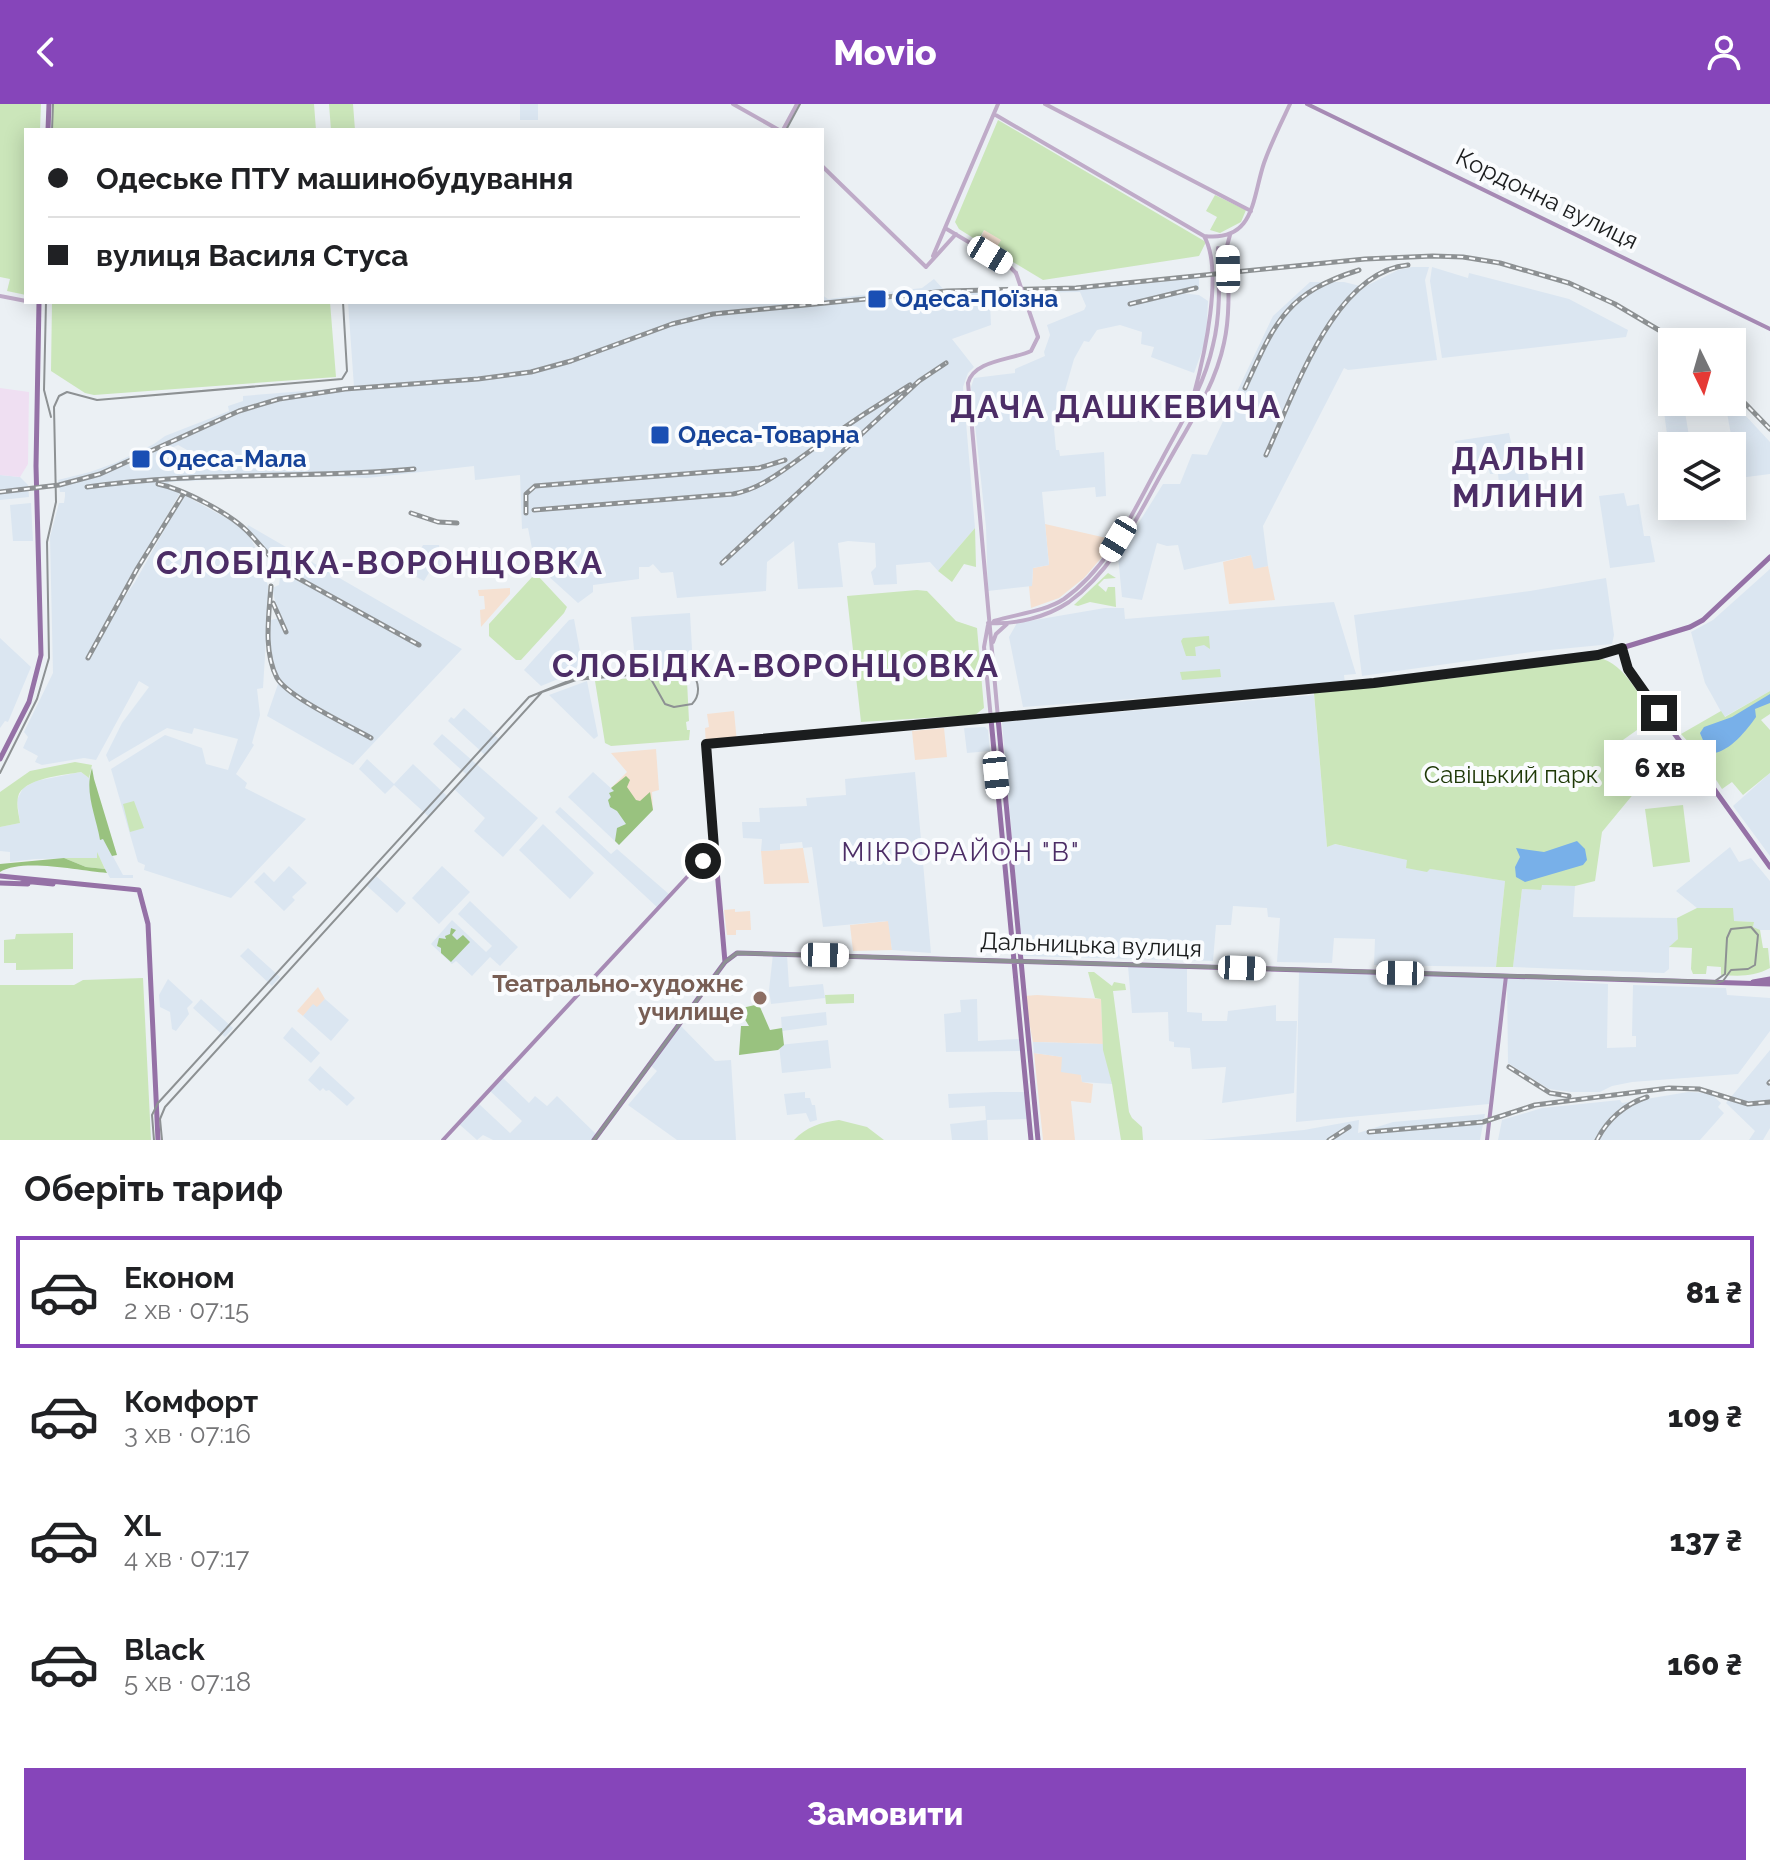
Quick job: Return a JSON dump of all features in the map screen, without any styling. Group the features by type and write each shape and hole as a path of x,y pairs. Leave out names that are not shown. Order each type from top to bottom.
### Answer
{"main road":[{"path":"48,128 49,104"},
{"name":"Кордонна вулиця","path":"1307,104 1770,329"},
{"path":"0,759 29,702 40,660 37,304"},
{"path":"725,962 706,744 1399,681 1598,655 1690,627 1703,620 1770,557"},
{"path":"1622,648 1628,669 1770,867"},
{"path":"994,718 1031,1140"},
{"path":"443,1140 714,848"},
{"path":"0,879 62,884"},
{"path":"0,879 139,890 148,924 158,1140"},
{"path":"34,883 49,881"},
{"path":"723,942 728,950 736,953"},
{"path":"594,1140 725,962 736,953"},
{"name":"Дальницька вулиця","path":"736,953 1761,982"},
{"path":"1017,961 1038,1140"},
{"path":"1487,1140 1506,976"},
{"path":"1761,982 1770,982"},
{"path":"1761,982 1770,982"}],"street":[{"path":"733,104 777,128"},
{"path":"782,128 797,104"},
{"path":"931,262 998,104"},
{"path":"1045,104 1251,211"},
{"path":"994,114 1204,236 1230,235 1241,227 1251,211 1268,153 1290,104"},
{"path":"824,168 926,267 956,234"},
{"path":"945,228 1016,273 1038,337 1031,351 979,368 968,383 992,645 994,718"},
{"path":"988,623 1009,623 1053,611 1077,596 1106,566 1127,534 1217,369 1228,316 1230,235"},
{"path":"1190,406 1208,340 1211,306 1210,249 1204,236"},
{"path":"988,623 1064,598 1090,576 1109,554 1205,376 1217,329 1218,248"},
{"path":"1210,249 1228,250"},
{"path":"0,296 24,301"},
{"path":"988,623 984,647 994,718"},
{"path":"992,645 996,634 1009,623"}],"shaded area":[{"path":"520,104 538,104 538,120 520,120"},
{"path":"984,230 1002,240 995,251 979,243"},
{"path":"1429,267 1425,280 1437,360 1344,368 1263,526 1268,566 1254,569 1251,555 1184,570 1178,545 1157,543 1142,600 1122,597 1118,556 1163,484 1180,484 1192,454 1207,455 1273,316 1310,282 1344,282 1364,287 1398,270"},
{"path":"1432,267 1468,278 1469,273 1569,299 1628,330 1626,337 1442,358 1430,281"},
{"path":"1199,275 1199,290 1180,293 1199,295 1208,301 1206,340 1194,373 1151,357 1154,347 1141,344 1142,332 1120,325 1097,330 1089,342 1084,341 1074,359 1054,429 1056,450 1059,450 1060,456 1104,452 1106,496 1096,497 1095,487 1042,492 1049,565 1033,568 1032,586 988,591 986,527 971,387 974,378 1015,373 1015,369 1045,356 1050,335 1047,325 1084,310 1086,306 1080,292 980,294 990,304 991,325 952,339 974,367 963,387 975,528 938,571 930,562 896,565 897,584 874,585 871,572 876,567 875,543 848,541 838,543 843,587 798,589 794,541 767,562 766,591 677,598 673,572 661,573 653,564 639,567 639,579 593,585 593,592 578,603 535,564 528,528 522,529 520,475 475,480 474,466 367,478 298,475 169,482 168,488 180,493 96,639 135,582 184,495 239,525 248,534 261,557 269,591 263,688 257,689 260,715 254,745 236,774 247,783 245,788 306,819 231,898 144,870 145,865 138,862 111,769 165,735 202,748 206,764 228,770 238,739 194,728 192,734 167,728 109,762 106,755 122,723 149,687 139,681 96,760 84,758 42,765 35,762 38,756 23,748 28,737 24,732 53,673 50,537 59,503 64,503 65,496 65,492 60,492 58,480 115,463 165,436 229,411 228,406 243,401 243,396 354,387 348,304 824,304 824,296 828,299 922,288 934,279 944,290 1075,286","holes":["178,445 220,468 178,471 172,448"]},
{"path":"0,388 29,392 28,464 20,477 0,475"},
{"path":"1665,416 1686,416 1688,432 1667,432"},
{"path":"1728,416 1746,416 1770,442 1770,474 1746,477 1746,432 1731,432"},
{"path":"1509,433 1515,460 1527,459 1529,483 1522,485 1524,507 1502,510 1498,474 1490,474 1488,466 1460,470 1455,441"},
{"path":"0,475 20,477 28,485 29,497 0,500"},
{"path":"1624,493 1627,506 1639,504 1644,536 1650,536 1655,562 1610,568 1599,496"},
{"path":"31,503 33,541 13,541 10,505"},
{"path":"1045,524 1111,539 1108,550 1084,578 1059,598 1031,608 1029,586 1032,586 1033,568 1049,565"},
{"path":"248,525 462,649 353,765 267,716 278,684 267,653 271,620 279,618 272,588 279,585 280,577 275,572 282,565 265,550 247,528"},
{"path":"423,545 439,545 441,571 430,571 424,581 407,572"},
{"path":"1251,555 1255,568 1268,566 1275,600 1229,604 1223,562"},
{"path":"1770,569 1770,691 1724,717 1705,683 1691,632 1713,620"},
{"path":"1606,578 1614,635 1612,644 1362,676 1354,615"},
{"path":"510,588 510,594 481,627 480,610 485,609 484,596 479,596 478,590"},
{"path":"1334,602 1356,674 1344,675 1345,683 1023,707 1009,637 1017,623 1105,608 1124,608 1125,619"},
{"path":"690,613 693,667 636,672 631,617"},
{"path":"574,619 582,662 568,675 541,686 524,670 569,620"},
{"path":"0,638 31,667 8,722 5,721 0,728"},
{"path":"587,681 598,736 594,739 549,695"},
{"path":"1314,695 1327,847 1334,844 1408,860 1406,868 1505,881 1496,967 1374,965 1375,939 1334,938 1332,963 1277,962 1280,918 1268,917 1267,908 1233,906 1231,925 1216,925 1213,961 1022,956 1002,722"},
{"path":"464,708 499,739 485,755 448,721"},
{"path":"734,711 737,743 706,747 707,714"},
{"path":"985,727 990,751 967,753 964,728"},
{"path":"944,728 947,757 915,760 912,731"},
{"path":"442,734 538,818 503,857 474,831 485,818 454,789 467,775 433,744"},
{"path":"656,749 659,790 652,792 653,810 644,818 611,788 627,772 611,753"},
{"path":"367,759 394,784 413,764 447,796 428,816 394,785 385,794 359,769"},
{"path":"81,772 89,778 100,839 103,838 123,875 133,875 133,878 110,878 98,855 97,858 10,862 10,852 0,851 0,827 20,823 17,800 23,788 36,781"},
{"path":"593,772 644,818 619,845 568,797"},
{"path":"915,772 931,953 892,950 888,921 823,927 812,847 803,848 802,842 780,844 780,850 761,851 762,839 743,838 742,822 760,822 759,808 807,806 806,798 846,795 845,779"},
{"path":"1770,773 1770,856 1733,806"},
{"path":"560,807 611,854 617,849 670,895 658,908 555,812"},
{"path":"543,824 594,873 570,899 519,850"},
{"path":"1730,847 1739,862 1751,858 1770,881 1770,930 1757,930 1753,927 1754,922 1733,921 1733,908 1697,908 1676,891"},
{"path":"803,848 809,883 764,884 761,851"},
{"path":"289,866 307,883 292,897 295,900 284,911 254,882 264,872 274,882"},
{"path":"442,866 470,892 439,924 412,898"},
{"path":"375,875 406,903 397,913 366,885"},
{"path":"1541,885 1575,886 1573,917 1677,918 1678,939 1669,948 1669,969 1664,973 1513,967 1522,889 1541,890"},
{"path":"470,901 518,947 500,966 490,957 472,976 456,961 452,964 431,944 452,920 486,952 492,946 458,914"},
{"path":"735,909 735,912 750,911 751,930 736,930 736,935 727,935 724,910"},
{"path":"889,921 892,950 853,951 850,925"},
{"path":"248,948 280,977 272,986 240,956"},
{"path":"773,954 787,955 789,987 823,984 825,998 771,1004 769,990"},
{"path":"1128,966 1187,967 1187,1012 1202,1013 1202,1021 1227,1021 1228,1011 1276,1005 1276,1021 1297,1021 1294,1093 1222,1103 1226,1067 1192,1069 1190,1048 1174,1047 1174,1042 1169,1041 1168,1012 1132,1013"},
{"path":"1299,971 1504,977 1489,1104 1296,1122"},
{"path":"1507,978 1608,984 1607,1048 1636,1047 1636,1036 1632,1036 1633,985 1726,988 1727,995 1770,998 1770,1031 1738,1074 1632,1082 1600,1092 1549,1089 1508,1063"},
{"path":"168,979 193,1002 187,1008 189,1014 176,1031 172,1029 170,1012 160,1007 159,995"},
{"path":"318,987 325,999 317,1008 313,1005 303,1016 297,1011"},
{"path":"1024,996 1101,999 1103,1044 1033,1042"},
{"path":"201,999 233,1028 225,1037 193,1008"},
{"path":"325,999 349,1020 331,1041 303,1016 313,1004 317,1007"},
{"path":"977,999 978,1041 1019,1039 1020,1051 946,1052 944,1014 961,1012 960,1000"},
{"path":"826,1012 827,1025 782,1031 781,1017"},
{"path":"680,1025 715,1061 731,1060 736,1140 677,1140 628,1105 657,1071 650,1065"},
{"path":"292,1027 320,1053 311,1063 283,1038"},
{"path":"828,1040 831,1068 782,1073 779,1045"},
{"path":"1033,1042 1103,1044 1112,1084 1082,1082 1081,1075 1061,1072 1062,1057 1034,1053"},
{"path":"1770,1050 1770,1128 1763,1140 1749,1140 1755,1131 1726,1103"},
{"path":"1034,1053 1063,1057 1081,1075 1082,1082 1093,1084 1091,1103 1071,1101 1075,1140 1043,1140"},
{"path":"320,1066 355,1098 347,1106 329,1090 323,1088 320,1091 308,1080"},
{"path":"501,1076 529,1103 535,1096 547,1106 557,1096 596,1134 592,1140 493,1140 483,1135 477,1140 459,1124 478,1103 510,1133 522,1121 489,1090"},
{"path":"805,1092 805,1098 810,1098 812,1105 815,1105 817,1120 810,1122 806,1113 787,1115 784,1094"},
{"path":"1025,1092 1027,1119 987,1120 988,1140 952,1140 950,1124 986,1120 985,1106 949,1108 948,1094"},
{"path":"1688,1092 1710,1093 1721,1103 1718,1107 1724,1113 1700,1140 1498,1140 1502,1120 1542,1108 1620,1100 1622,1103"},
{"path":"1485,1114 1480,1140 1202,1140 1304,1130 1359,1120 1358,1133 1393,1122"}],"green space":[{"path":"0,104 41,104 40,128 24,128 24,295 7,291 10,279 0,277"},
{"path":"53,104 314,104 316,128 52,128"},
{"path":"329,104 353,104 355,128 331,128"},
{"path":"998,120 1206,242 1199,256 1043,280 995,251 1001,240 984,230 978,241 959,229 955,222"},
{"path":"1215,195 1246,210 1241,222 1220,233 1210,230 1217,217 1206,211"},
{"path":"52,304 330,304 336,377 94,395 85,393 51,371"},
{"path":"975,528 976,567 964,564 952,582 938,571"},
{"path":"1108,573 1116,578 1104,579 1098,585 1106,592 1108,587 1115,587 1116,607 1090,602 1074,605"},
{"path":"533,576 539,577 567,607 521,660 516,660 489,636 489,624"},
{"path":"927,591 956,621 977,628 984,708 975,715 861,722 847,596"},
{"path":"1209,636 1210,649 1204,645 1195,647 1196,656 1186,656 1181,641 1183,638"},
{"name":"Савіцький парк","path":"1592,657 1603,659 1621,671 1654,718 1613,747 1640,786 1602,832 1595,881 1575,886 1542,885 1541,890 1522,889 1513,967 1496,967 1505,881 1406,868 1407,860 1335,844 1327,847 1314,693 1454,678"},
{"path":"1220,669 1221,677 1182,680 1180,672"},
{"path":"684,674 687,681 689,740 611,746 605,743 595,681"},
{"path":"1770,691 1770,714 1761,720 1770,730 1770,773 1743,795 1732,782 1722,789 1711,772 1715,768 1681,734 1721,711 1725,717"},
{"path":"75,762 92,765 89,778 81,772 45,778 27,786 18,797 20,823 0,827 0,792 30,771"},
{"path":"92,768 117,855 112,856 103,839 100,840 89,786"},
{"path":"626,776 630,780 627,787 636,800 640,801 650,792 653,810 619,845 615,841 617,828 626,824 610,807 608,800 611,797 609,793 614,791 611,788"},
{"path":"134,801 144,828 130,832 123,804"},
{"path":"1683,805 1690,862 1653,867 1645,809"},
{"path":"97,852 105,869 86,867 64,858 97,858"},
{"path":"64,858 86,867 105,869 107,873 52,866 22,866 0,872 0,864"},
{"path":"1697,908 1733,908 1734,921 1754,922 1753,927 1760,930 1763,948 1768,948 1770,968 1734,976 1721,975 1721,967 1707,966 1706,974 1693,974 1692,948 1669,947 1678,939 1677,918"},
{"path":"451,928 456,930 452,935 457,940 463,935 470,942 451,962 437,946 439,938 446,939"},
{"path":"73,933 73,969 16,970 16,963 4,963 4,940 15,939 16,934"},
{"path":"1088,972 1094,972 1112,986 1114,982 1125,984 1126,990 1113,991 1129,1112 1142,1127 1143,1140 1121,1140 1103,1050 1101,999 1095,998"},
{"path":"143,978 151,1140 0,1140 0,985 74,985 83,980"},
{"path":"854,994 854,1003 826,1004 825,995"},
{"path":"760,1007 770,1030 782,1028 784,1045 778,1050 739,1055 741,1026 749,1026 741,1013 742,1008"},
{"path":"839,1120 867,1127 884,1140 794,1140 814,1126"}],"water":[{"path":"1770,694 1770,703 1755,709 1756,717 1732,744 1714,753 1705,745 1700,733 1704,727 1732,717"},
{"path":"1577,841 1585,849 1587,860 1583,865 1525,882 1516,877 1515,867 1520,857 1516,848 1544,852"}],"tram line":[{"path":"52,128 53,104"},
{"path":"787,128 800,104"},
{"path":"46,304 44,390 51,417"},
{"path":"0,773 37,699 49,658 47,542 56,502 54,407 59,396 67,392 97,400 342,379 347,371 343,304"},
{"path":"154,1140 152,1115 158,1103 529,697 576,678 684,669 692,672 698,688 697,697 692,704 674,707 665,704 651,679 640,674 576,680 542,692 165,1107 160,1119 162,1140"},
{"path":"593,1140 725,961 737,952 1715,981 1725,974 1727,938 1731,929 1751,927 1758,935 1755,965 1748,969 1731,970 1723,981 1716,983 737,954 725,963 595,1140"}],"railway":[{"path":"824,303 947,291 1076,288 1365,259 1433,256 1500,263 1569,283 1615,304 1658,330"},
{"path":"1266,455 1303,370 1337,312 1358,289 1382,273 1408,265"},
{"path":"1245,388 1265,345 1286,313 1315,289 1359,270"},
{"path":"1130,304 1196,288"},
{"path":"0,492 59,485 100,474 239,411 279,399 345,389 531,372 571,361 672,324 713,314 815,304"},
{"path":"722,563 919,381 946,363"},
{"path":"534,510 745,491 779,474 910,385"},
{"path":"1746,404 1770,429"},
{"path":"526,513 526,494 535,486 759,468 785,460"},
{"path":"87,487 169,479 414,469"},
{"path":"158,484 192,496 218,510 247,531 287,572 419,645"},
{"path":"88,658 137,569 184,493"},
{"path":"411,513 438,522 457,523"},
{"path":"271,586 268,645 277,678 293,694 371,738"},
{"path":"273,603 286,632"},
{"path":"1509,1067 1550,1093 1569,1096"},
{"path":"1369,1132 1483,1122 1535,1105 1669,1088 1699,1089 1748,1104 1770,1102"},
{"path":"1597,1140 1618,1114 1647,1097"},
{"path":"1329,1140 1349,1127"}],"place":[{"name":"Одеса-Поїзна","path":"877,299"},
{"name":"Одеса-Товарна","path":"660,435"},
{"name":"Одеса-Мала","path":"141,459"},
{"name":"Театрально-художнє училище","path":"760,998"}],"district":[{"name":"ДАЧА ДАШКЕВИЧА","path":"1116,407"},
{"name":"ДАЛЬНІ МЛИНИ","path":"1519,478"},
{"name":"СЛОБІДКА-ВОРОНЦОВКА","path":"380,563"},
{"name":"СЛОБІДКА-ВОРОНЦОВКА","path":"776,666"},
{"name":"МІКРОРАЙОН \"В\"","path":"961,852"}],"route":[{"path":"703,861 714,848 706,744 1374,683 1598,655 1622,648 1628,669 1659,713"}]}
